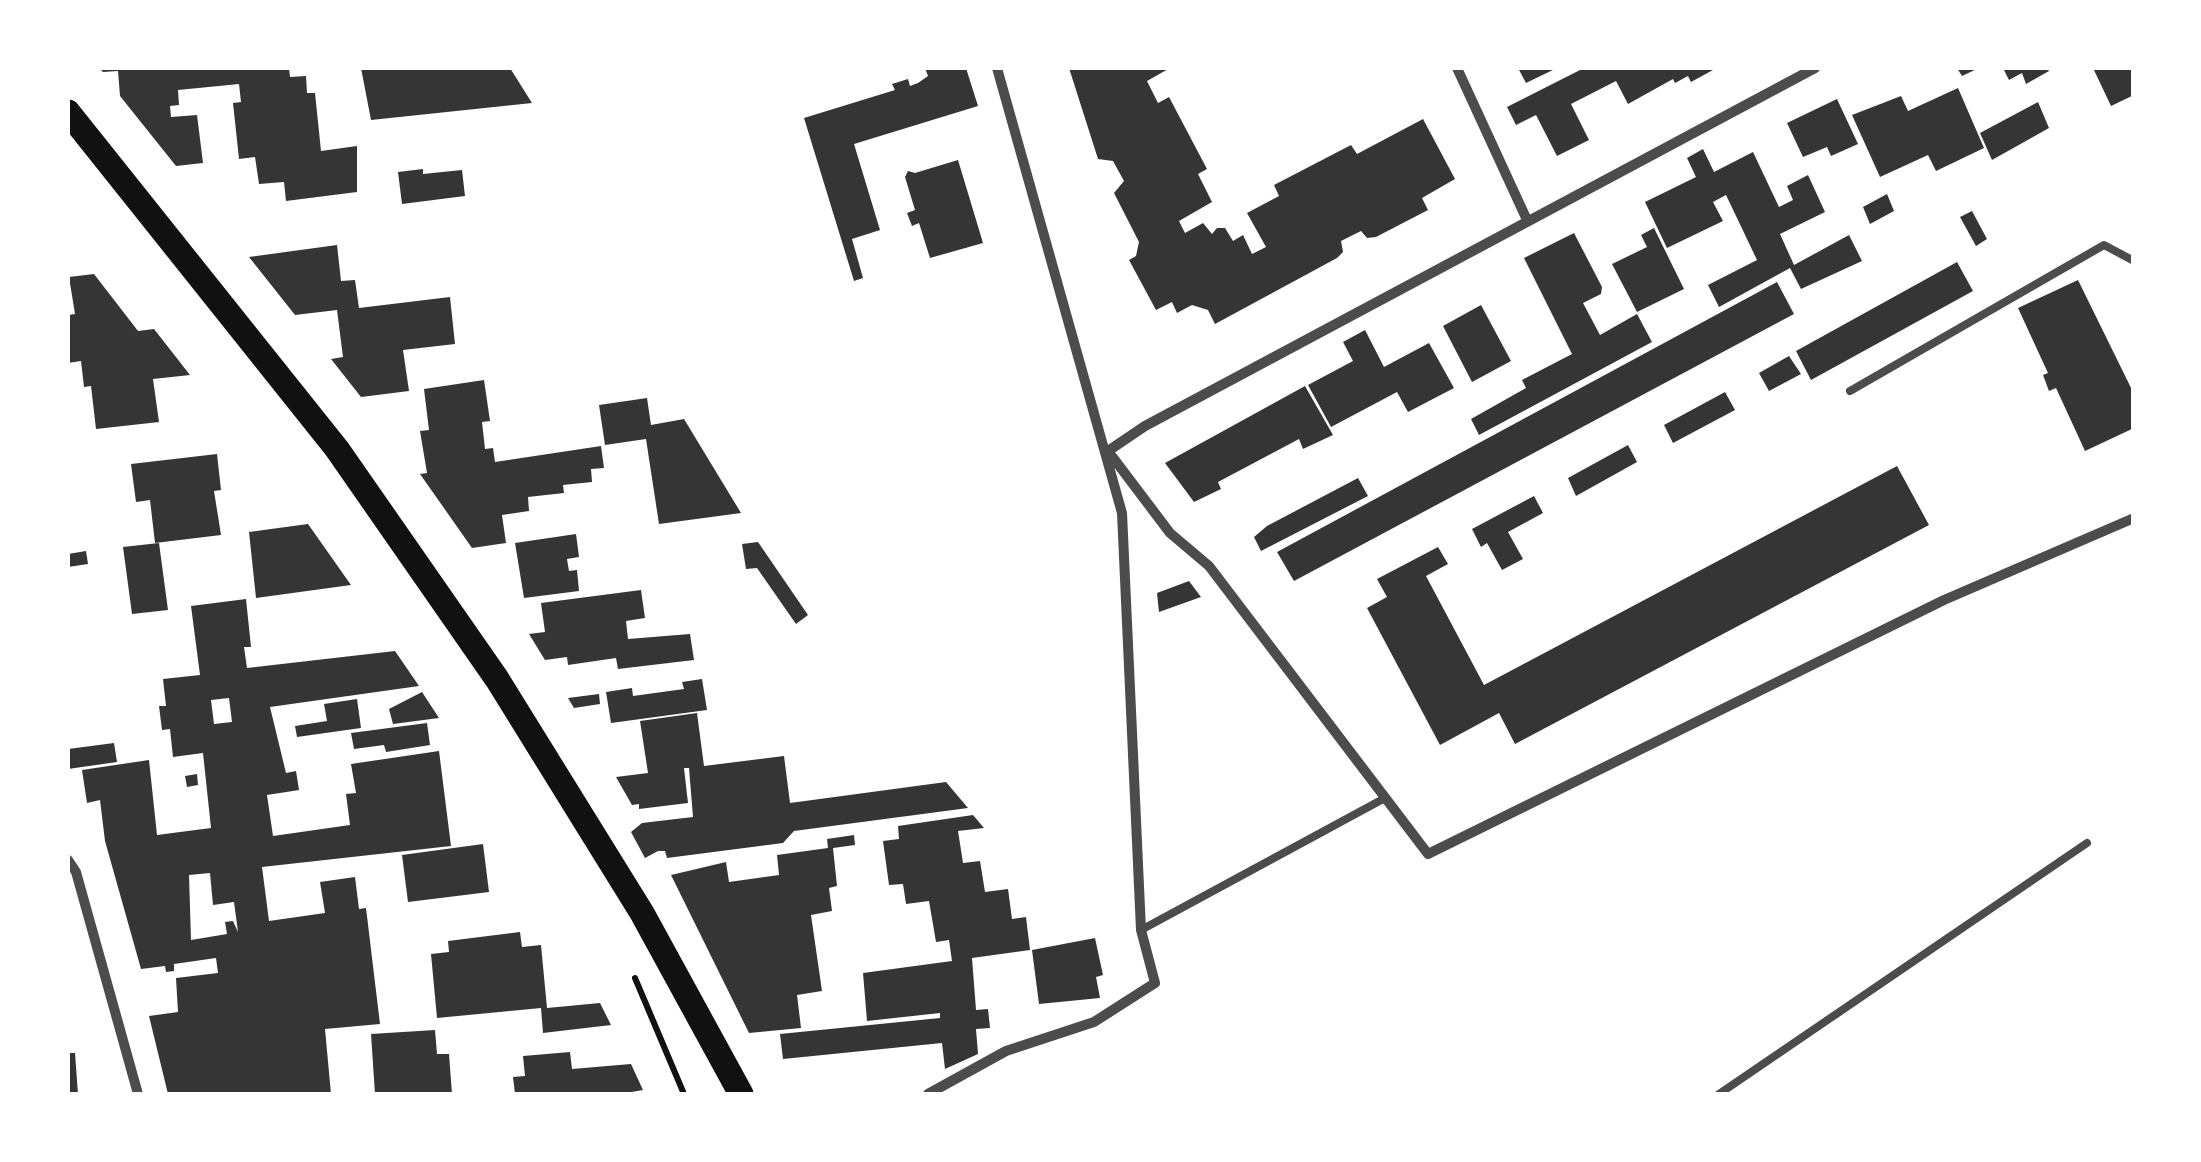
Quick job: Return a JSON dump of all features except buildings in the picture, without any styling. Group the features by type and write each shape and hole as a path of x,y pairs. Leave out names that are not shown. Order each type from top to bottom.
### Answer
{"main road":[{"path":"68,112 337,449 486,662 642,913 741,1094"}],"street":[{"path":"928,1094 1006,1051 1094,1022 1155,983 1141,930 1122,512 1108,451 997,68"},
{"path":"1456,68 1527,220"},
{"path":"1108,451 1145,426 1815,68"},
{"path":"1108,451 1170,533 1209,566 1428,854 1944,600 2134,518"},
{"path":"68,860 76,872 138,1094"}],"lane":[{"path":"1850,391 2104,244 2134,261"},
{"path":"1141,930 1385,798"},
{"path":"1719,1094 2088,843"}]}
